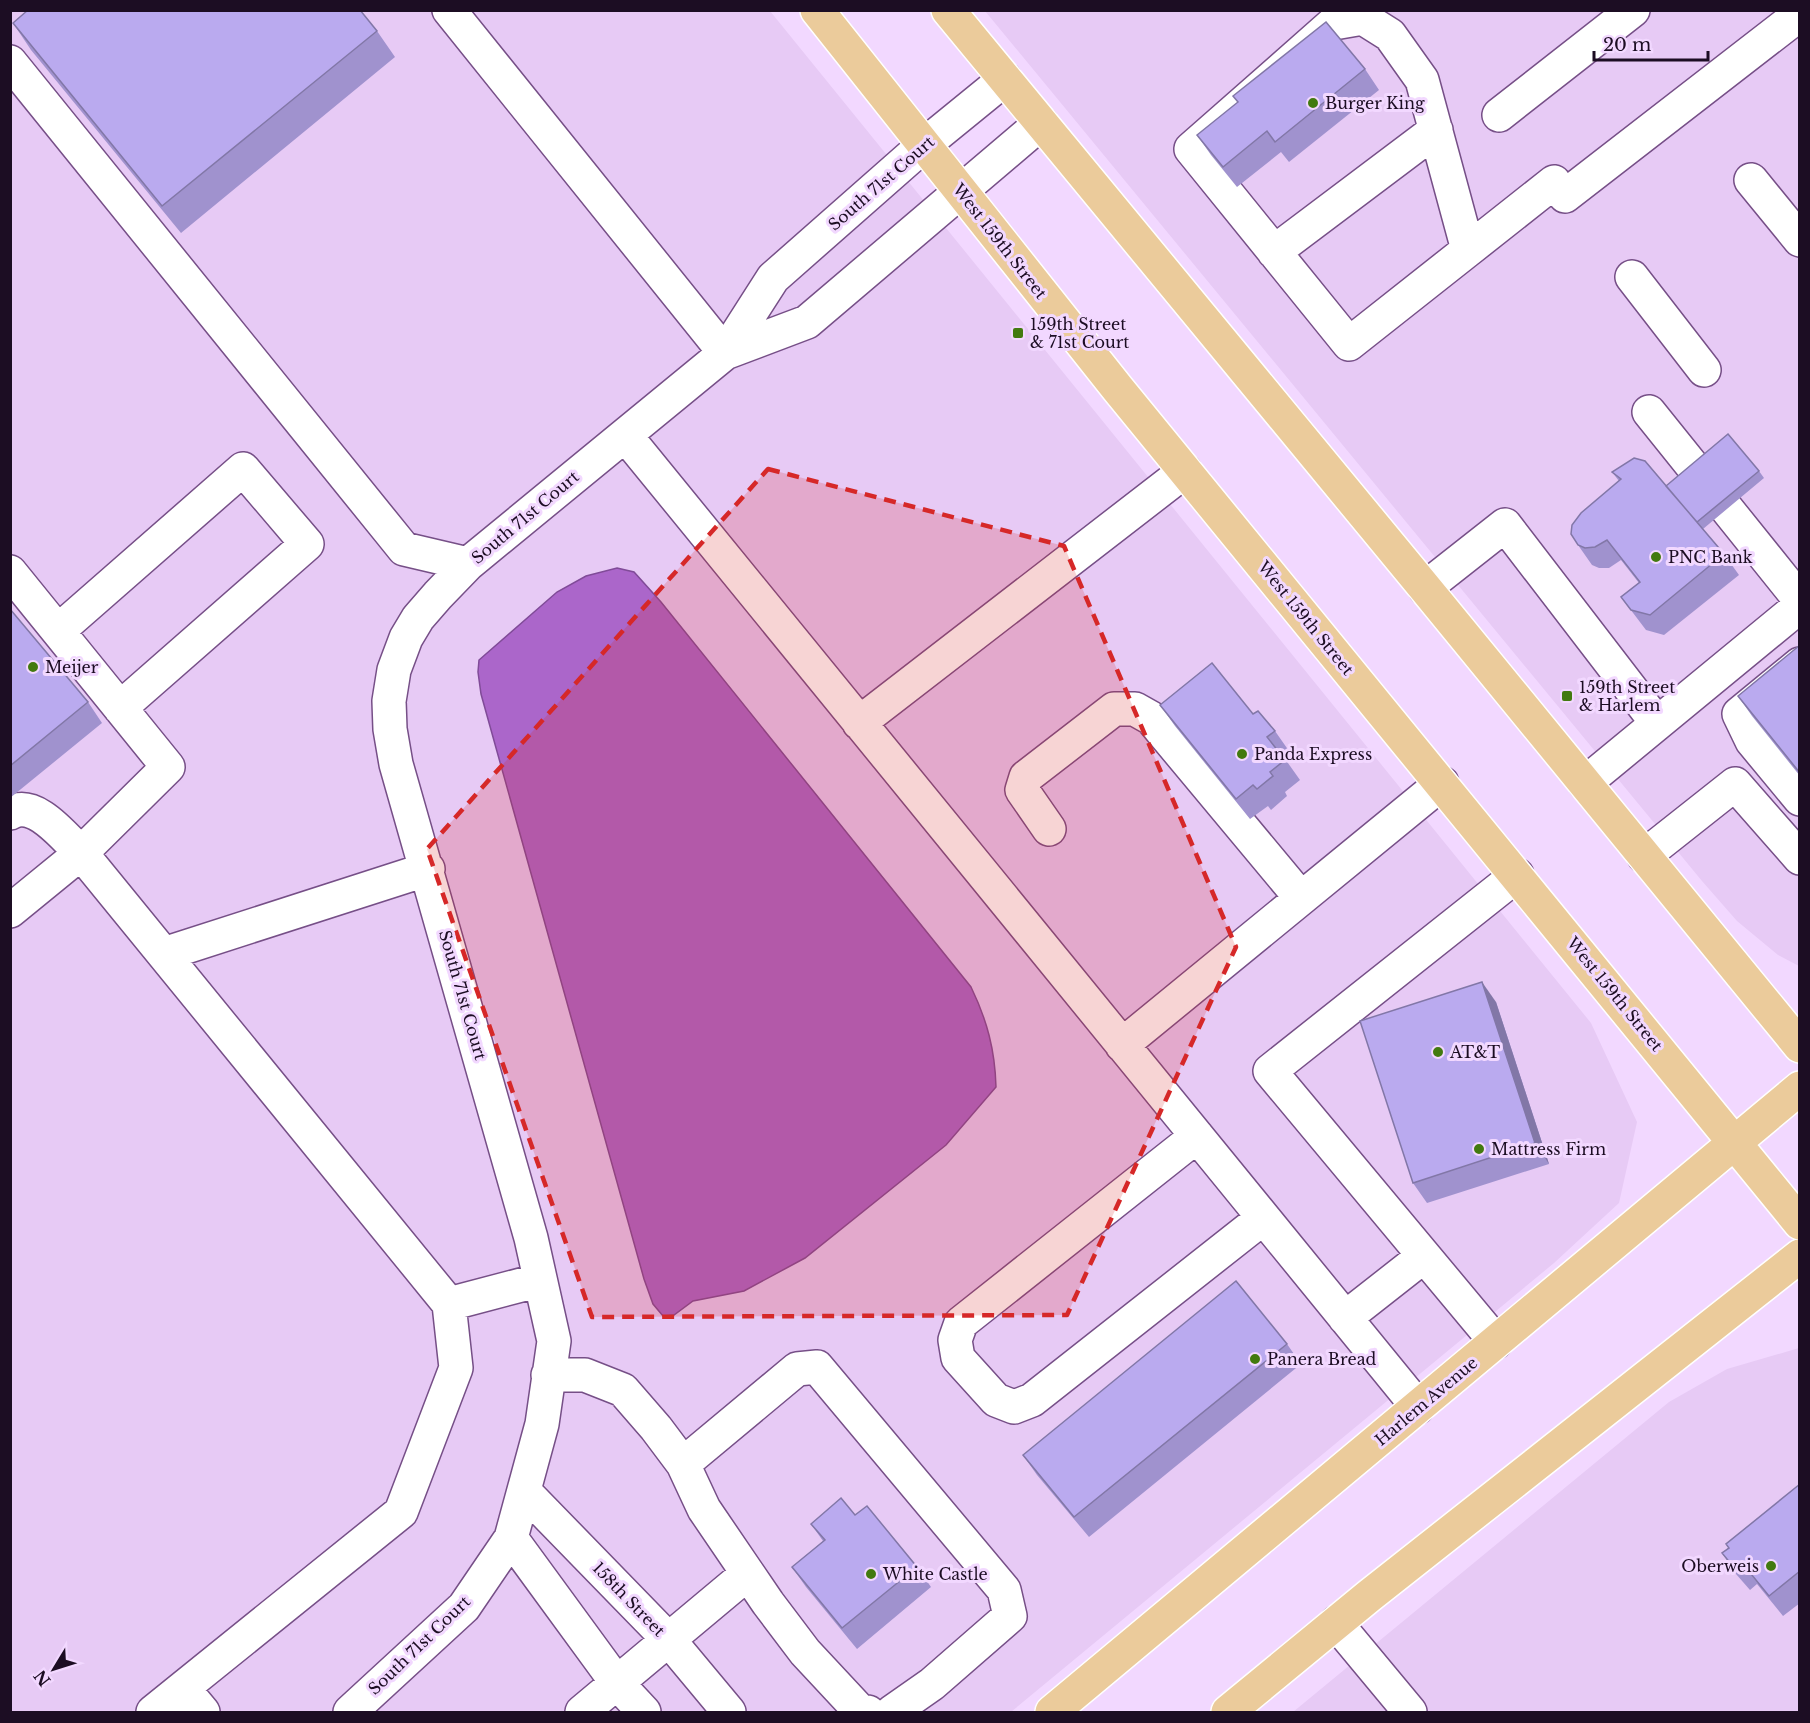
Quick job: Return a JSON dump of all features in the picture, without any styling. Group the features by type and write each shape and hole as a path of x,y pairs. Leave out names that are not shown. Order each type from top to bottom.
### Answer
{"main road":[{"name":"West 159th Street","path":"817,10 1185,471 1800,1223"},
{"path":"948,10 1800,1046"},
{"name":"Harlem Avenue","path":"1052,1713 1800,1088"},
{"path":"1228,1713 1336,1623 1800,1256"}],"street":[{"path":"449,10 725,353"},
{"path":"1499,115 1633,10"},
{"path":"1468,250 1422,80 1390,35 1363,18 1334,23 1191,149 1349,344 1468,250 1560,189 1800,14"},
{"path":"10,62 404,549 468,564"},
{"name":"South 71st Court","path":"350,1713 464,1607 511,1538 542,1424 554,1341 540,1280 428,869 396,764 390,729 389,701 394,670 406,638 418,618 468,564 725,353 773,278 924,145 1005,80"},
{"name":"South 71st Court","path":"725,353 807,322 1041,123"},
{"path":"1275,252 1436,130"},
{"path":"1751,180 1800,240"},
{"path":"1632,277 1704,370"},
{"path":"1649,412 1800,600"},
{"path":"625,435 1418,1407"},
{"path":"58,631 243,469 307,544 120,708"},
{"path":"859,723 1185,471"},
{"path":"1425,588 1505,525 1657,723"},
{"path":"10,572 168,767 81,853 10,911"},
{"path":"1585,783 1800,606"},
{"path":"1800,664 1739,714 1752,741 1800,799"},
{"path":"1049,829 1022,790 1026,777 1114,709 1135,708 1151,718 1301,898"},
{"path":"1122,1045 1442,783"},
{"path":"1644,856 1735,784 1800,858"},
{"path":"10,813 16,810 38,813 81,853 449,1304 456,1368 401,1512 193,1700 153,1713"},
{"path":"164,954 428,869"},
{"path":"1496,1342 1270,1071 1517,875"},
{"path":"1197,1136 961,1323 955,1340 958,1358 996,1400 1014,1407 1032,1400 1263,1218"},
{"path":"1345,1318 1424,1256"},
{"path":"449,1304 540,1280"},
{"path":"683,1464 797,1369 817,1367 1004,1590 1010,1616 932,1684 892,1713"},
{"path":"548,1375 585,1375 623,1390 683,1464 704,1509 747,1574 805,1652 860,1711 868,1713"},
{"name":"158th Street","path":"524,1491 669,1640 729,1713"},
{"path":"511,1538 617,1683 644,1713"},
{"path":"582,1713 747,1574"},
{"path":"1336,1623 1410,1713"}],"highlighted area":[{"path":"768,469 1064,546 1236,947 1067,1315 592,1317 427,849"}],"shaded area":[{"path":"11,11 770,11 1591,1023 1637,1122 1619,1203 1554,1263 1011,1712 11,1712"},
{"path":"985,11 1799,11 1799,966 1778,955 1737,921 1702,881"},
{"path":"617,568 634,572 661,602 971,987 982,1011 989,1036 996,1087 946,1145 805,1258 744,1291 693,1301 674,1315 663,1316 653,1304 644,1279 481,694 478,672 479,660 557,592 586,576"},
{"path":"1799,1348 1799,1712 1293,1712 1669,1402 1727,1369"}],"building":[{"path":"28,10 360,10 377,31 162,206 13,23"},
{"path":"1326,22 1365,69 1275,142 1267,131 1223,167 1197,135 1238,102 1233,96"},
{"path":"1728,434 1759,471 1697,522 1666,486"},
{"name":"PNC Bank","path":"1634,458 1645,461 1724,554 1650,615 1631,610 1621,597 1640,582 1607,540 1595,547 1585,548 1578,545 1571,534 1572,525 1581,513 1621,479 1612,472"},
{"name":"Meijer","path":"10,609 88,702 10,766"},
{"path":"1800,645 1800,773 1738,696"},
{"name":"Panda Express","path":"1212,663 1253,714 1258,711 1275,731 1267,737 1285,760 1270,772 1273,776 1257,789 1253,785 1236,799 1160,705"},
{"path":"1482,982 1535,1143 1413,1183 1360,1021"},
{"path":"1236,1281 1287,1344 1074,1517 1023,1455"},
{"path":"1800,1484 1800,1571 1769,1596 1743,1564 1736,1570 1722,1553 1729,1548 1726,1544"},
{"name":"White Castle","path":"841,1498 855,1515 867,1506 917,1567 842,1628 792,1567 825,1540 811,1524"}],"place":[{"name":"Burger King","path":"1313,103"},
{"name":"159th Street & 71st Court","path":"1018,333"},
{"name":"PNC Bank","path":"1656,557"},
{"name":"Meijer","path":"33,667"},
{"name":"159th Street & Harlem","path":"1567,696"},
{"name":"Panda Express","path":"1242,754"},
{"name":"AT&T","path":"1438,1052"},
{"name":"Mattress Firm","path":"1479,1149"},
{"name":"Panera Bread","path":"1255,1359"},
{"name":"Oberweis","path":"1771,1566"},
{"name":"White Castle","path":"871,1574"}]}
